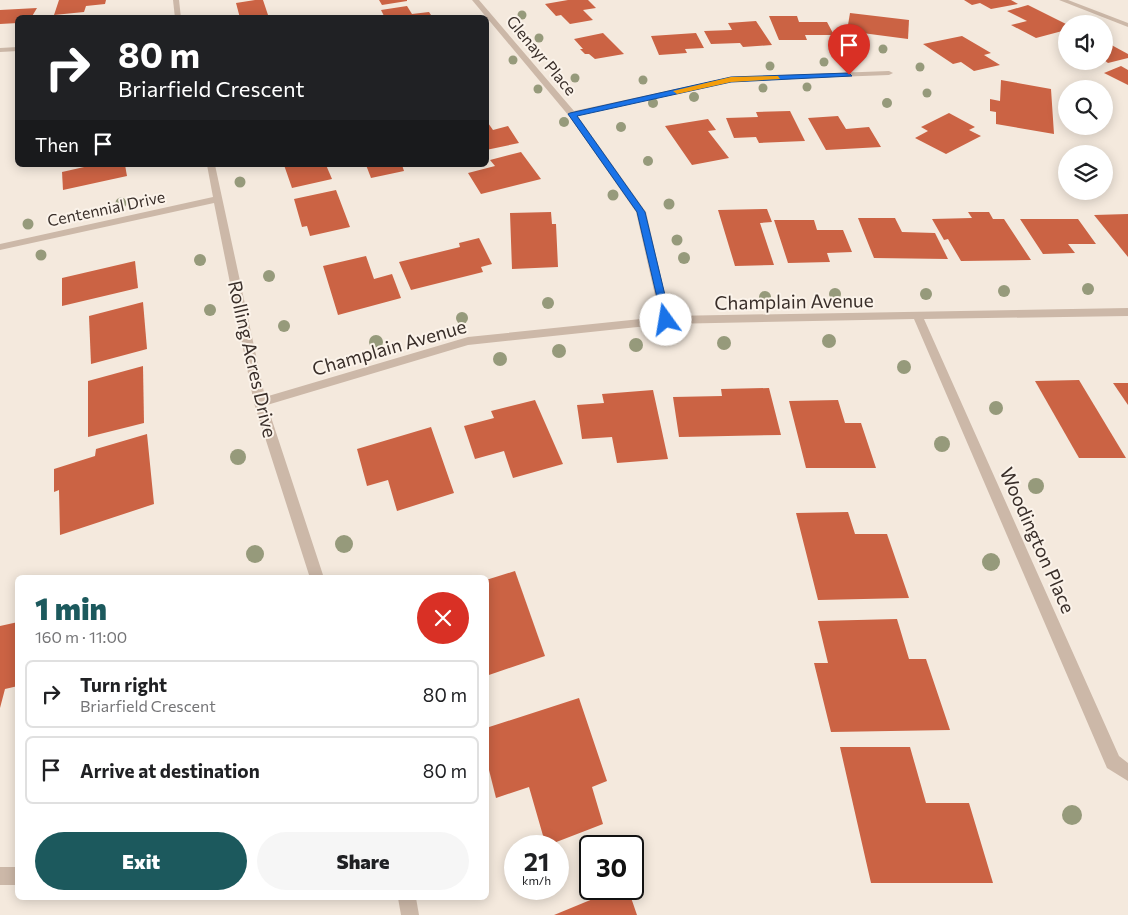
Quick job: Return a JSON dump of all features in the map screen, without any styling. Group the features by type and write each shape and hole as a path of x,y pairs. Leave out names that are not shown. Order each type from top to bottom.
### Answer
{"street":[{"path":"176,0 178,15"},
{"name":"Glenayr Place","path":"475,0 488,15"},
{"path":"1062,0 1128,25"},
{"name":"Glenayr Place","path":"489,16 572,114 641,212 666,320"},
{"path":"0,50 15,49"},
{"path":"572,114 731,80 889,73"},
{"name":"Rolling Acres Drive","path":"211,167 260,403 316,575"},
{"name":"Centennial Drive","path":"0,247 218,199"},
{"name":"Champlain Avenue","path":"260,403 468,341 666,320 1128,312"},
{"name":"Woodington Place","path":"918,317 1110,754 1114,762 1128,773"},
{"path":"0,876 15,876"},
{"path":"407,900 410,915"}],"building":[{"path":"59,0 106,0 105,4 86,6 84,12 54,15"},
{"path":"263,0 268,15 239,15 236,3"},
{"path":"379,0 407,0 407,1 382,5"},
{"path":"568,0 588,0 596,8 583,10 593,20 570,24 561,15 556,16 545,4"},
{"path":"964,0 1011,0 1018,4 991,9 980,3 972,5"},
{"path":"1028,5 1058,20 1058,32 1036,38 1011,25 1027,21 1007,11"},
{"path":"407,6 412,14 429,12 431,15 384,15 381,10"},
{"path":"37,8 33,15 15,15 15,23 0,24 0,10"},
{"path":"850,13 909,20 908,39 847,31"},
{"path":"769,16 797,16 799,22 827,22 834,35 805,35 807,40 779,40"},
{"path":"756,21 772,45 743,47 740,43 711,44 704,31 732,30 728,23"},
{"path":"603,33 624,54 595,59 589,54 585,54 574,39"},
{"path":"696,33 704,48 685,49 687,53 659,55 651,36"},
{"path":"962,36 991,53 984,55 1000,65 974,71 961,62 953,64 923,44"},
{"path":"1113,46 1128,54 1128,58 1113,62"},
{"path":"1121,66 1128,70 1128,85 1104,73"},
{"path":"1001,80 1051,89 1054,134 996,124 996,112 990,111 990,99 1000,101"},
{"path":"790,111 805,141 759,143 756,137 734,138 726,118 758,117 756,112"},
{"path":"949,113 975,127 969,130 981,136 946,154 915,138 928,131 921,127"},
{"path":"838,116 846,129 869,127 881,147 826,150 808,118"},
{"path":"708,119 716,130 708,131 729,158 692,165 665,126"},
{"path":"489,124 493,130 508,126 519,143 489,149"},
{"path":"521,152 541,179 481,194 468,173 495,166 490,160"},
{"path":"84,167 125,167 127,176 63,190 62,172"},
{"path":"285,167 327,167 332,179 292,188"},
{"path":"367,167 403,167 404,171 371,178"},
{"path":"336,190 350,227 310,236 307,226 302,227 294,199"},
{"path":"767,209 772,222 760,223 774,265 735,266 718,210"},
{"path":"551,212 552,224 556,224 558,267 512,269 510,213"},
{"path":"968,212 989,212 993,219 1004,219 1031,260 961,261 948,239 944,240 932,219 972,218"},
{"path":"1128,214 1128,257 1094,215"},
{"path":"858,218 895,218 902,232 935,233 948,259 874,258"},
{"path":"1020,219 1078,219 1096,244 1068,244 1075,253 1043,254"},
{"path":"774,220 814,220 817,230 843,230 852,252 827,253 830,262 788,263"},
{"path":"479,238 492,264 481,267 483,272 411,290 399,262 460,247 459,243"},
{"path":"366,256 374,279 392,274 401,298 338,315 323,266"},
{"path":"135,261 138,288 62,306 62,278"},
{"path":"143,302 147,349 91,364 89,316"},
{"path":"143,366 144,423 88,437 88,381"},
{"path":"1079,380 1126,458 1079,458 1035,381"},
{"path":"1113,383 1128,383 1128,405"},
{"path":"769,388 781,435 679,437 673,397 722,396 721,389"},
{"path":"653,390 668,459 617,463 612,437 582,439 577,405 604,403 602,394"},
{"path":"535,400 563,464 513,478 504,451 475,459 464,426 494,418 491,411"},
{"path":"838,400 845,423 861,423 876,468 806,468 789,401"},
{"path":"431,427 454,493 397,511 388,480 367,486 357,449"},
{"path":"147,434 154,504 60,535 59,490 54,492 54,469 95,456 96,449"},
{"path":"848,512 855,534 887,534 909,598 818,600 796,513"},
{"path":"515,571 545,656 489,675 489,579"},
{"path":"897,619 909,659 926,659 950,730 831,732 814,663 828,663 818,621"},
{"path":"15,623 15,687 5,689 0,708 0,626"},
{"path":"579,698 607,781 592,787 603,824 569,837 569,835 543,835 529,787 496,798 489,770 489,727"},
{"path":"840,747 910,747 926,803 969,803 993,883 871,883"},
{"path":"590,900 632,900 637,915 554,915"}],"slow traffic":[{"path":"677,91 731,80 778,78"}],"route":[{"path":"666,320 641,212 572,114 731,80 849,75"}]}
